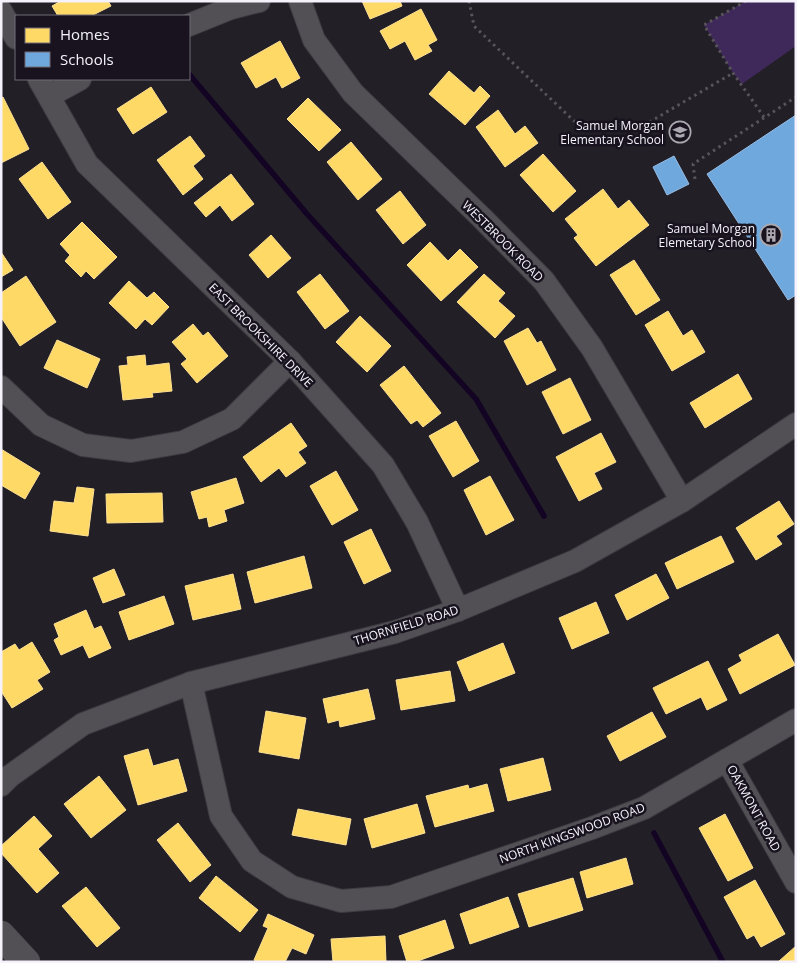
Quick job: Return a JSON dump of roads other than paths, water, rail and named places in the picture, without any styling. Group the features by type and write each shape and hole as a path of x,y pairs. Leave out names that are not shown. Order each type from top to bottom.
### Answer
{"street":[{"path":"190,25 231,8 259,1"},
{"name":"WESTBROOK ROAD","path":"300,1 314,40 353,94 482,218 544,281 592,348 682,502"},
{"path":"1,11 15,36"},
{"path":"44,87 76,80"},
{"name":"EAST BROOKSHIRE DRIVE","path":"44,87 87,164 290,361 383,465 417,522 458,610"},
{"path":"1,387 41,424 49,429 83,445 131,451 183,442 232,419 290,361"},
{"name":"THORNFIELD ROAD","path":"1,785 10,776 83,724 191,684 395,632 458,610 576,561 682,502 796,424"},
{"name":"NORTH KINGSWOOD ROAD","path":"191,684 221,816 252,861 292,888 340,901 391,897 592,828 644,808 796,720"},
{"name":"OAKMONT ROAD","path":"727,760 796,882"},
{"path":"1,935 26,962"}],"waterway":[{"path":"190,75 307,214 476,399 544,516"},
{"path":"654,833 723,962"}],"place":[{"name":"Samuel Morgan Elementary School","path":"680,132"},
{"name":"Samuel Morgan Elemetary School","path":"771,235"}]}
